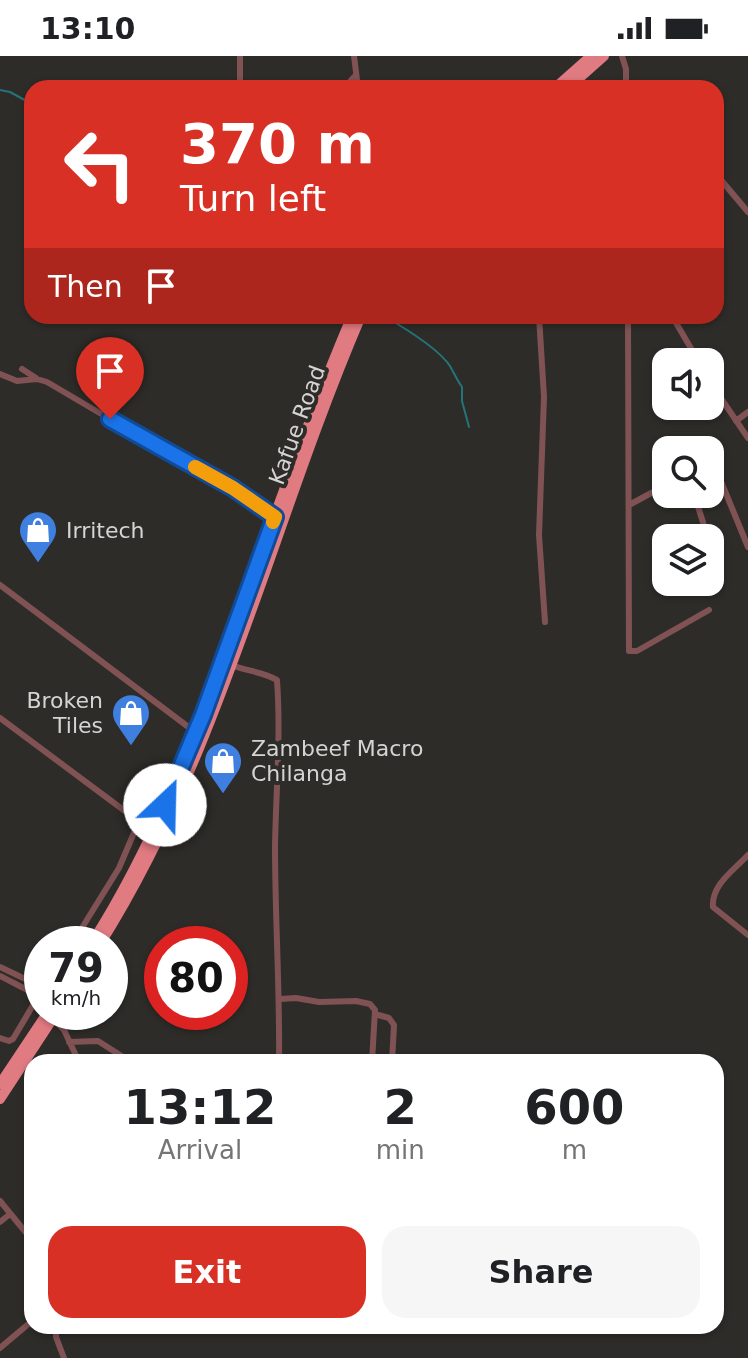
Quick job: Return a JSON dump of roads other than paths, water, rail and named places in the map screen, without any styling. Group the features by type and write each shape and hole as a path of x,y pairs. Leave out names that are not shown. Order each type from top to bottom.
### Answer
{"highway":[{"path":"564,80 591,56"},
{"path":"577,80 604,56"},
{"name":"Kafue Road","path":"103,926 153,832 196,732 349,324"},
{"name":"Kafue Road","path":"111,926 168,819 190,768 358,324"},
{"path":"0,1084 41,1030"},
{"path":"28,1054 43,1030"},
{"path":"0,1099 24,1061"}],"street":[{"path":"240,56 240,80"},
{"path":"354,56 357,80"},
{"path":"622,56 626,80"},
{"path":"351,80 356,75"},
{"path":"724,184 748,212"},
{"path":"539,324 544,397 539,535 545,622"},
{"path":"628,324 629,651 637,651 709,610"},
{"path":"677,324 691,348"},
{"path":"22,369 223,482 275,517"},
{"path":"0,374 19,381 37,379"},
{"path":"724,403 748,438"},
{"path":"736,421 748,412"},
{"path":"724,489 748,547"},
{"path":"629,505 652,493"},
{"path":"0,585 196,732"},
{"path":"231,665 277,680 275,848 279,1054"},
{"path":"0,718 153,832"},
{"path":"82,926 119,868 139,821"},
{"path":"748,855 715,890 713,899 713,907 748,935"},
{"path":"88,916 103,926"},
{"path":"0,967 24,982"},
{"path":"0,976 24,985"},
{"path":"280,999 364,1002 374,1007 372,1054"},
{"path":"375,1014 389,1018 394,1025 392,1054"},
{"path":"0,1038 13,1039 24,1021"},
{"path":"64,1030 75,1054"},
{"path":"69,1042 98,1041 118,1054"},
{"path":"0,1201 24,1231"},
{"path":"0,1222 10,1214"},
{"path":"0,1348 24,1328"},
{"path":"56,1334 64,1358"}],"waterway":[{"path":"0,90 24,100"},
{"path":"397,324 429,345 450,366 462,387 462,401 469,427"}],"place":[{"name":"Irritech","path":"38,564"},
{"name":"Broken Tiles","path":"131,747"},
{"name":"Zambeef Macro Chilanga","path":"223,795"}]}
